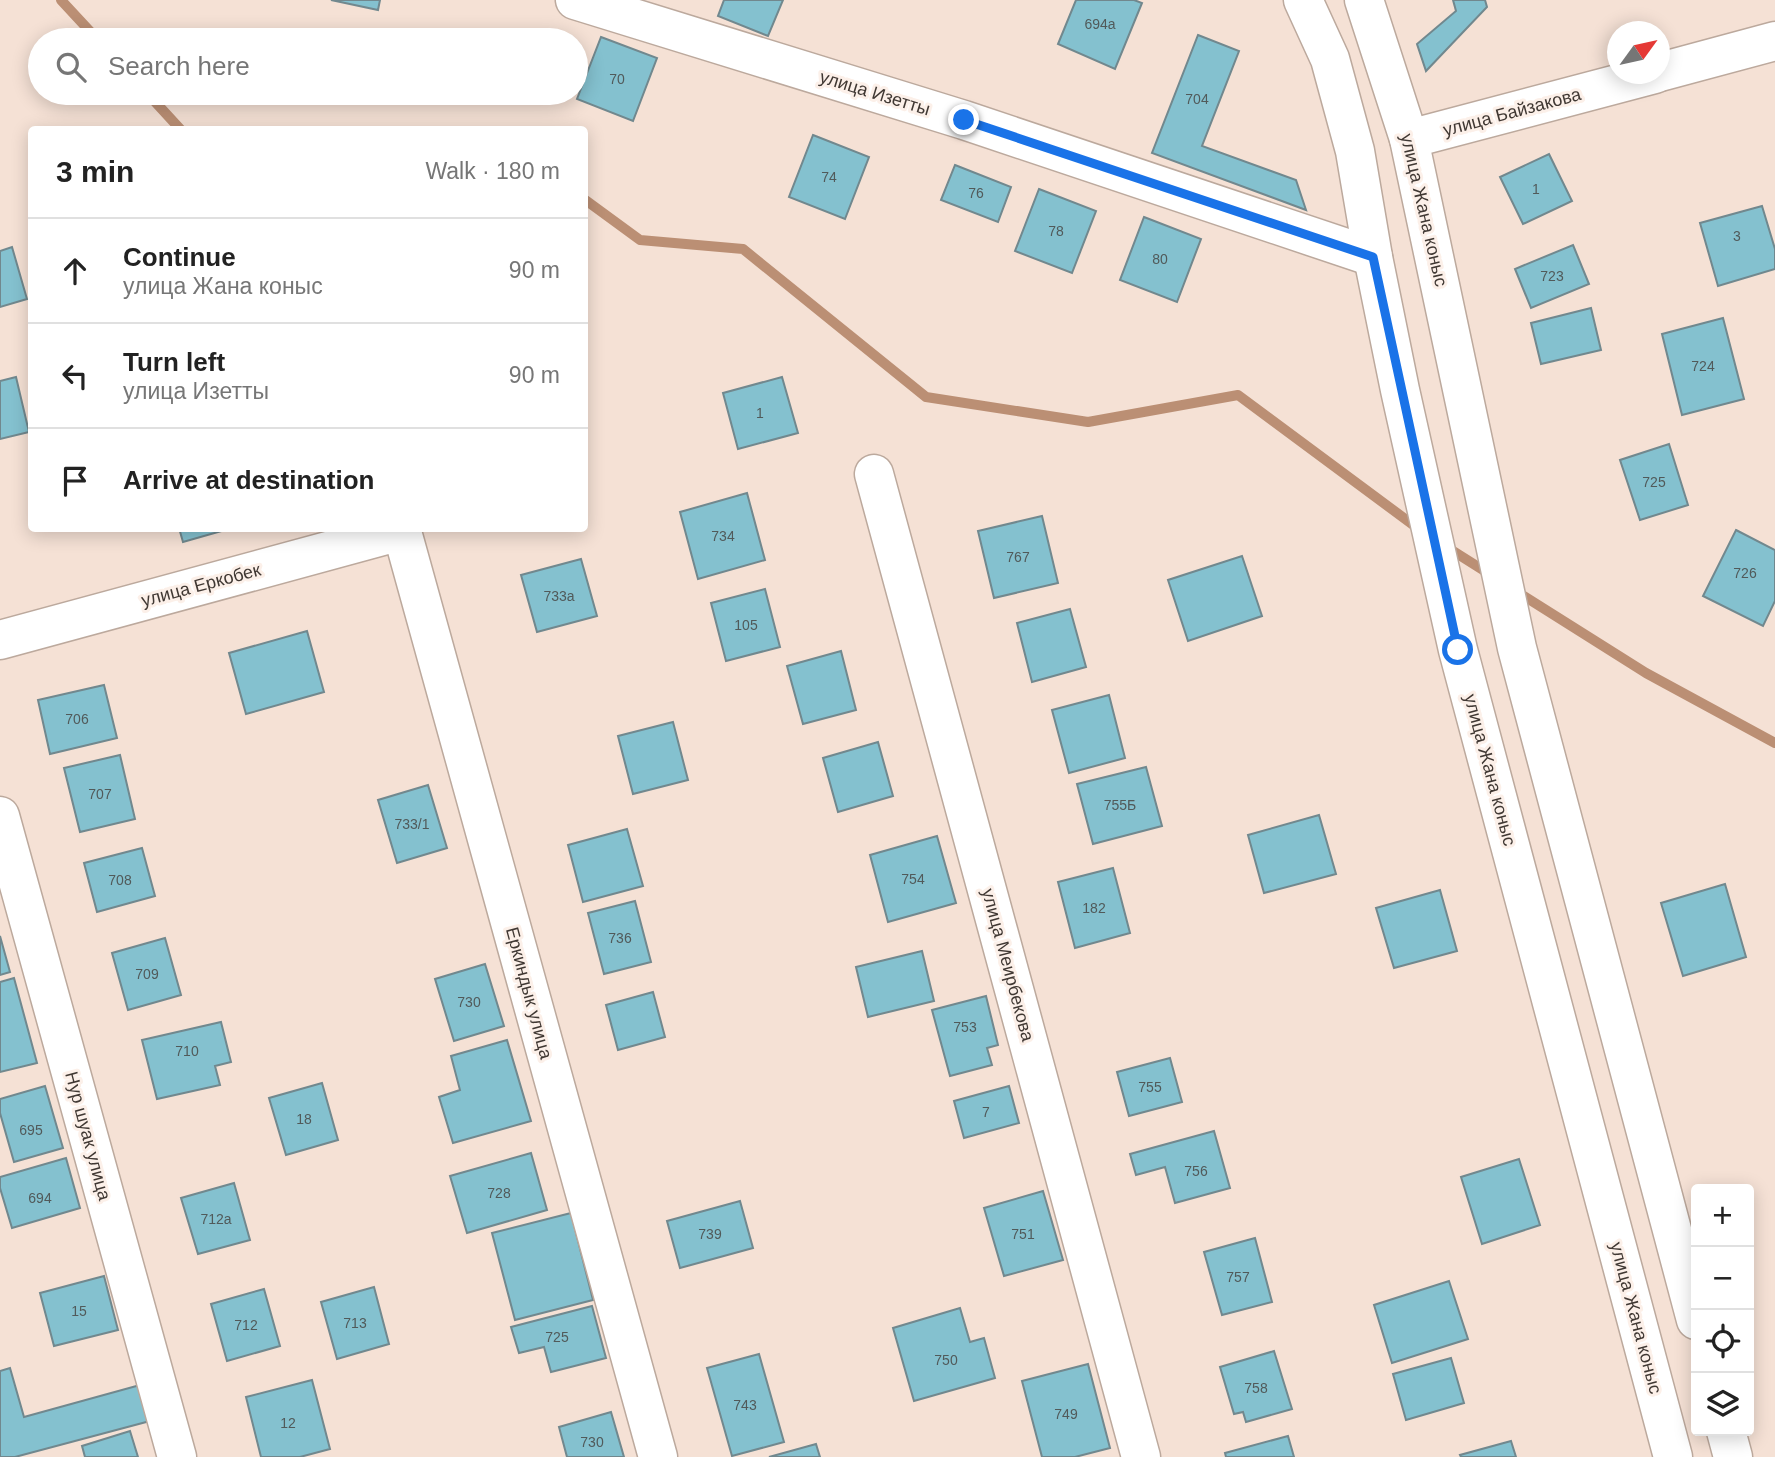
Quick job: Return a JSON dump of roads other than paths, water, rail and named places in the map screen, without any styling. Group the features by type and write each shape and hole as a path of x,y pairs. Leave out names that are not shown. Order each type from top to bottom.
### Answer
{"street":[{"name":"улица Изетты","path":"575,0 964,120 1373,257"},
{"name":"улица Жана коныс","path":"1303,0 1330,59 1355,151 1400,390 1458,650 1672,1457"},
{"name":"улица Жана коныс","path":"1364,0 1409,139 1517,648 1693,1310"},
{"name":"улица Байзакова","path":"1670,69 1775,41"},
{"name":"улица Байзакова","path":"1409,139 1616,84"},
{"name":"улица Меирбекова","path":"874,474 1142,1457"},
{"name":"улица Еркобек","path":"0,640 394,532"},
{"name":"Еркиндык улица","path":"402,532 657,1457"},
{"name":"Нур шуак улица","path":"0,816 177,1457"},
{"path":"1727,1436 1733,1457"}],"waterway":[{"path":"61,0 87,28"},
{"path":"158,105 177,126"},
{"path":"588,202 640,240 743,249 926,397 1088,422 1238,395 1420,530"},
{"path":"1445,546 1491,575"},
{"path":"1516,591 1646,673 1775,743"}]}
